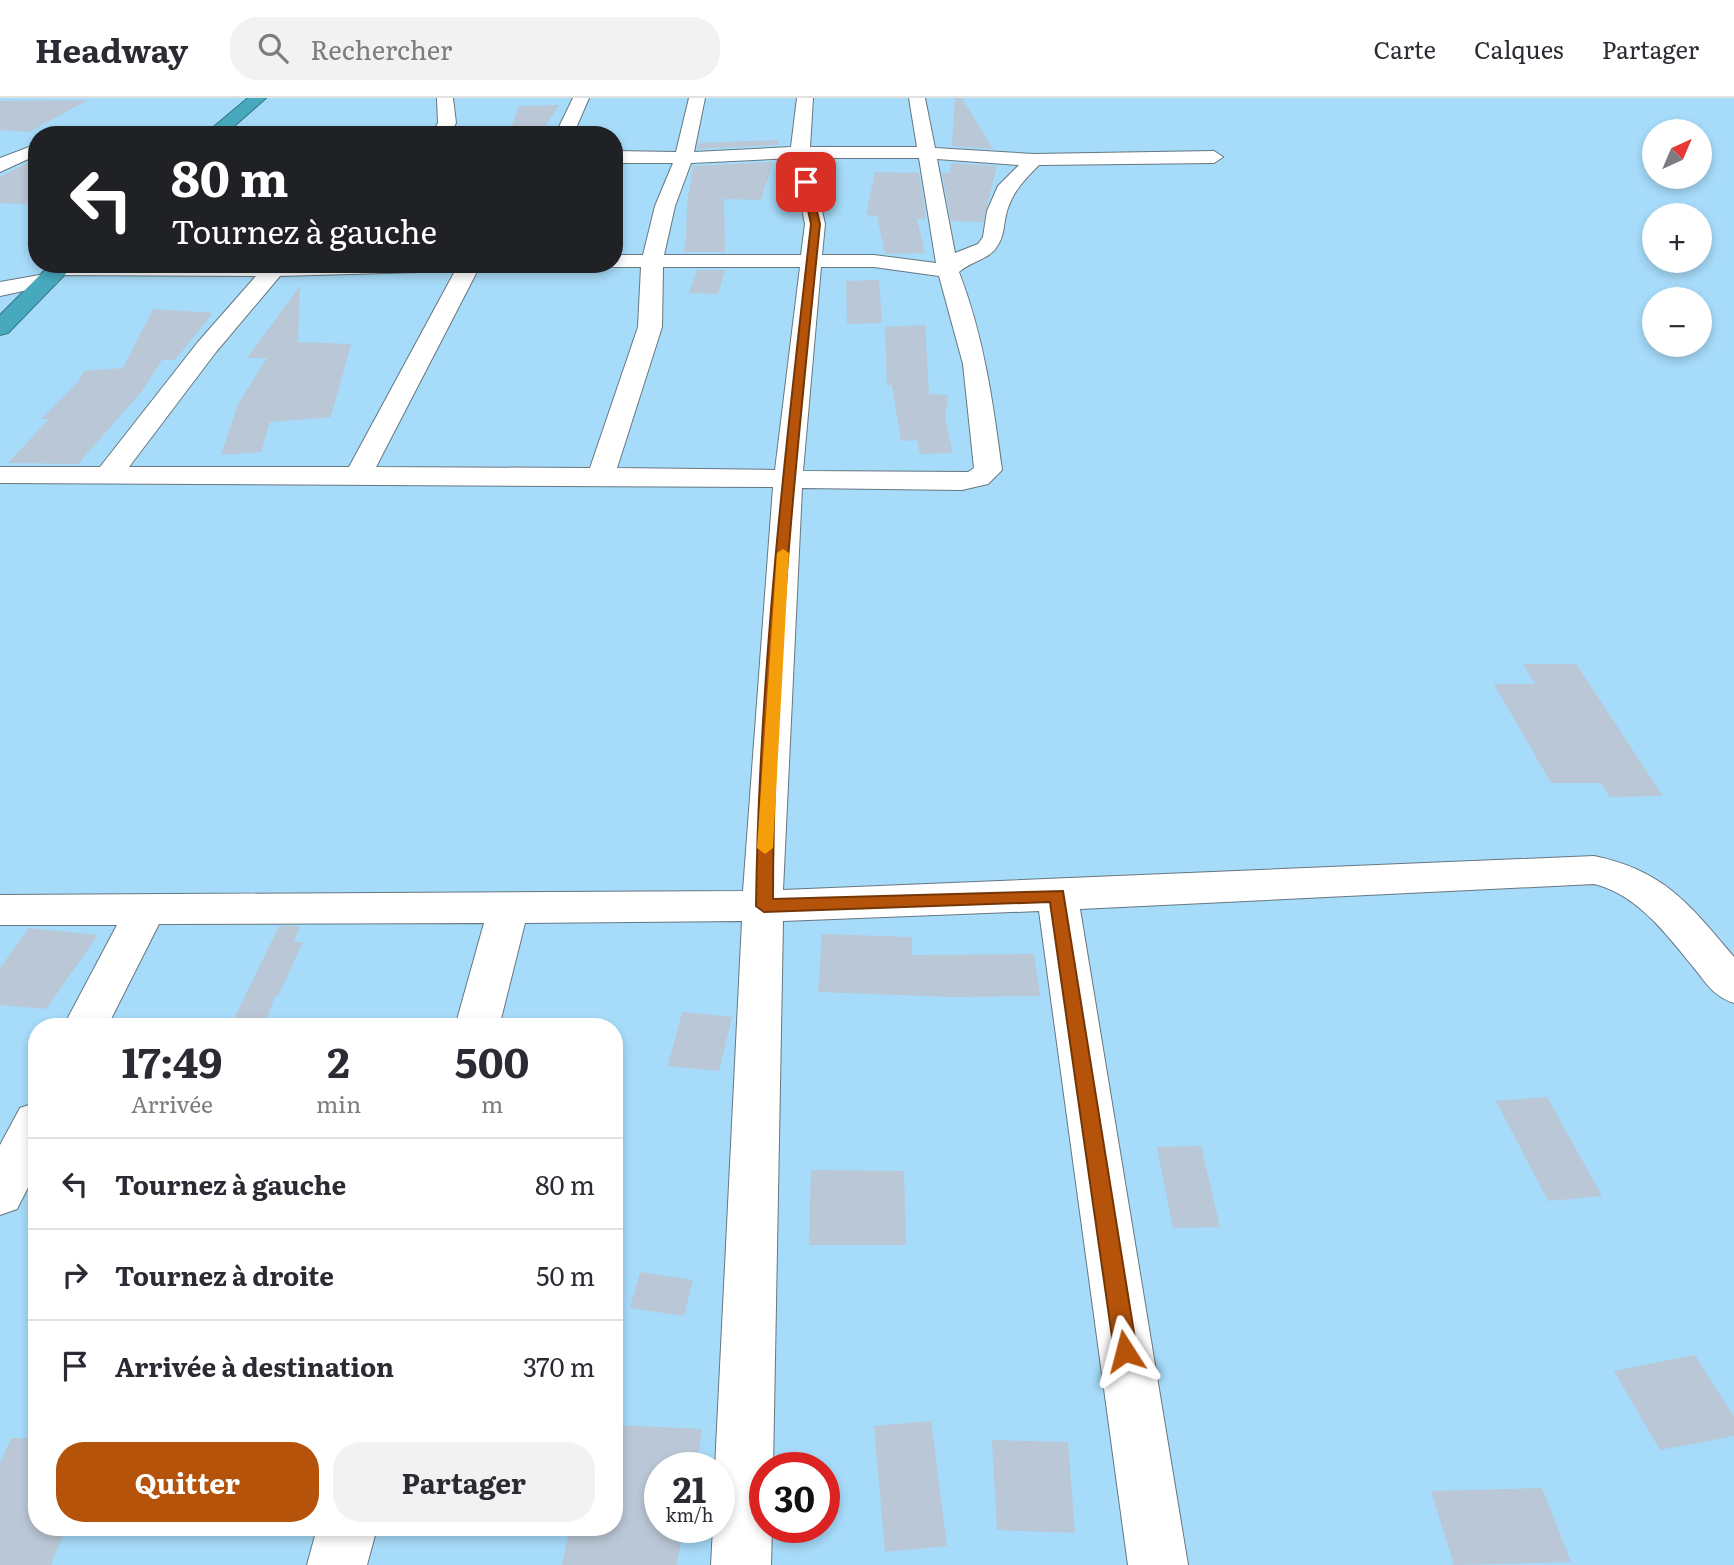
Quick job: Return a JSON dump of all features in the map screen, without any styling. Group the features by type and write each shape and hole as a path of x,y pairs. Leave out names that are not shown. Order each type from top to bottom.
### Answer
{"highway":[{"path":"224,126 258,98"},
{"path":"4,321 55,273"}],"street":[{"path":"445,98 445,126"},
{"path":"568,126 581,98"},
{"path":"601,476 650,327 652,262 665,206 684,158 697,98"},
{"path":"741,1565 765,833 788,479 815,224 800,152 805,98"},
{"path":"0,475 601,476 962,482 978,478 988,470 975,364 960,304 948,271 929,153 917,98"},
{"path":"12,139 28,139"},
{"path":"0,166 28,152"},
{"path":"623,157 684,158 800,152 929,153 1034,160 1214,157"},
{"path":"948,271 960,259 985,248 993,237 993,222 1008,187 1034,160"},
{"path":"623,261 874,261 948,271"},
{"path":"3,286 50,273"},
{"path":"109,474 207,347 272,273"},
{"path":"358,476 465,273"},
{"path":"0,910 764,906 1594,870 1619,876 1643,888 1658,900 1734,986"},
{"path":"1057,895 1158,1565"},
{"path":"479,1018 508,908"},
{"path":"90,1018 145,911"},
{"path":"0,1193 28,1139"},
{"path":"337,1565 344,1536"}],"shaded area":[{"path":"0,98 1734,98 1734,1565 0,1565"}],"building":[{"path":"955,98 962,98 993,149 952,146"},
{"path":"88,100 40,126 28,126 28,132 0,130 0,101"},
{"path":"559,105 546,126 511,126 519,106"},
{"path":"779,140 778,145 697,149 698,143"},
{"path":"773,162 761,200 724,199 725,252 683,252 693,166"},
{"path":"28,163 28,203 0,203 0,177"},
{"path":"951,163 997,166 983,222 951,221 942,173 950,173"},
{"path":"875,172 919,173 926,219 917,219 925,253 885,254 877,216 866,215"},
{"path":"697,270 725,270 718,294 689,293"},
{"path":"879,280 882,323 847,324 846,281"},
{"path":"300,286 298,342 351,344 331,417 270,422 261,452 221,455 238,404 267,358 247,358"},
{"path":"153,309 213,313 175,360 162,360 142,391 78,464 8,463 49,419 41,419 78,382 84,371 123,368"},
{"path":"925,325 929,394 948,395 945,420 953,453 920,454 917,440 901,441 892,385 887,385 885,327"},
{"path":"1523,664 1576,664 1663,796 1610,797 1601,783 1551,783 1494,684 1535,684"},
{"path":"279,926 300,926 294,942 303,942 278,996 275,996 267,1018 234,1018"},
{"path":"29,928 98,935 46,1009 0,1005 0,968"},
{"path":"822,934 912,937 912,955 1034,954 1040,996 951,997 818,992"},
{"path":"682,1012 732,1017 719,1071 668,1066"},
{"path":"1547,1097 1602,1196 1548,1201 1496,1101"},
{"path":"1201,1146 1220,1227 1173,1228 1157,1147"},
{"path":"811,1170 904,1171 906,1245 809,1245"},
{"path":"640,1272 693,1280 684,1316 630,1308"},
{"path":"1695,1355 1734,1417 1734,1436 1660,1450 1614,1371"},
{"path":"931,1421 947,1546 885,1552 874,1426"},
{"path":"623,1425 702,1429 699,1452 644,1452 644,1543 681,1543 677,1565 562,1565 568,1536 623,1536"},
{"path":"11,1438 28,1438 28,1536 63,1536 51,1565 0,1565 0,1463"},
{"path":"992,1440 1068,1442 1075,1533 997,1530"},
{"path":"1542,1488 1571,1562 1454,1565 1431,1491"}],"slow traffic":[{"path":"765,848 783,553"}],"route":[{"path":"806,182 815,224 788,479 765,833 764,906 1057,895 1125,1351"}]}
